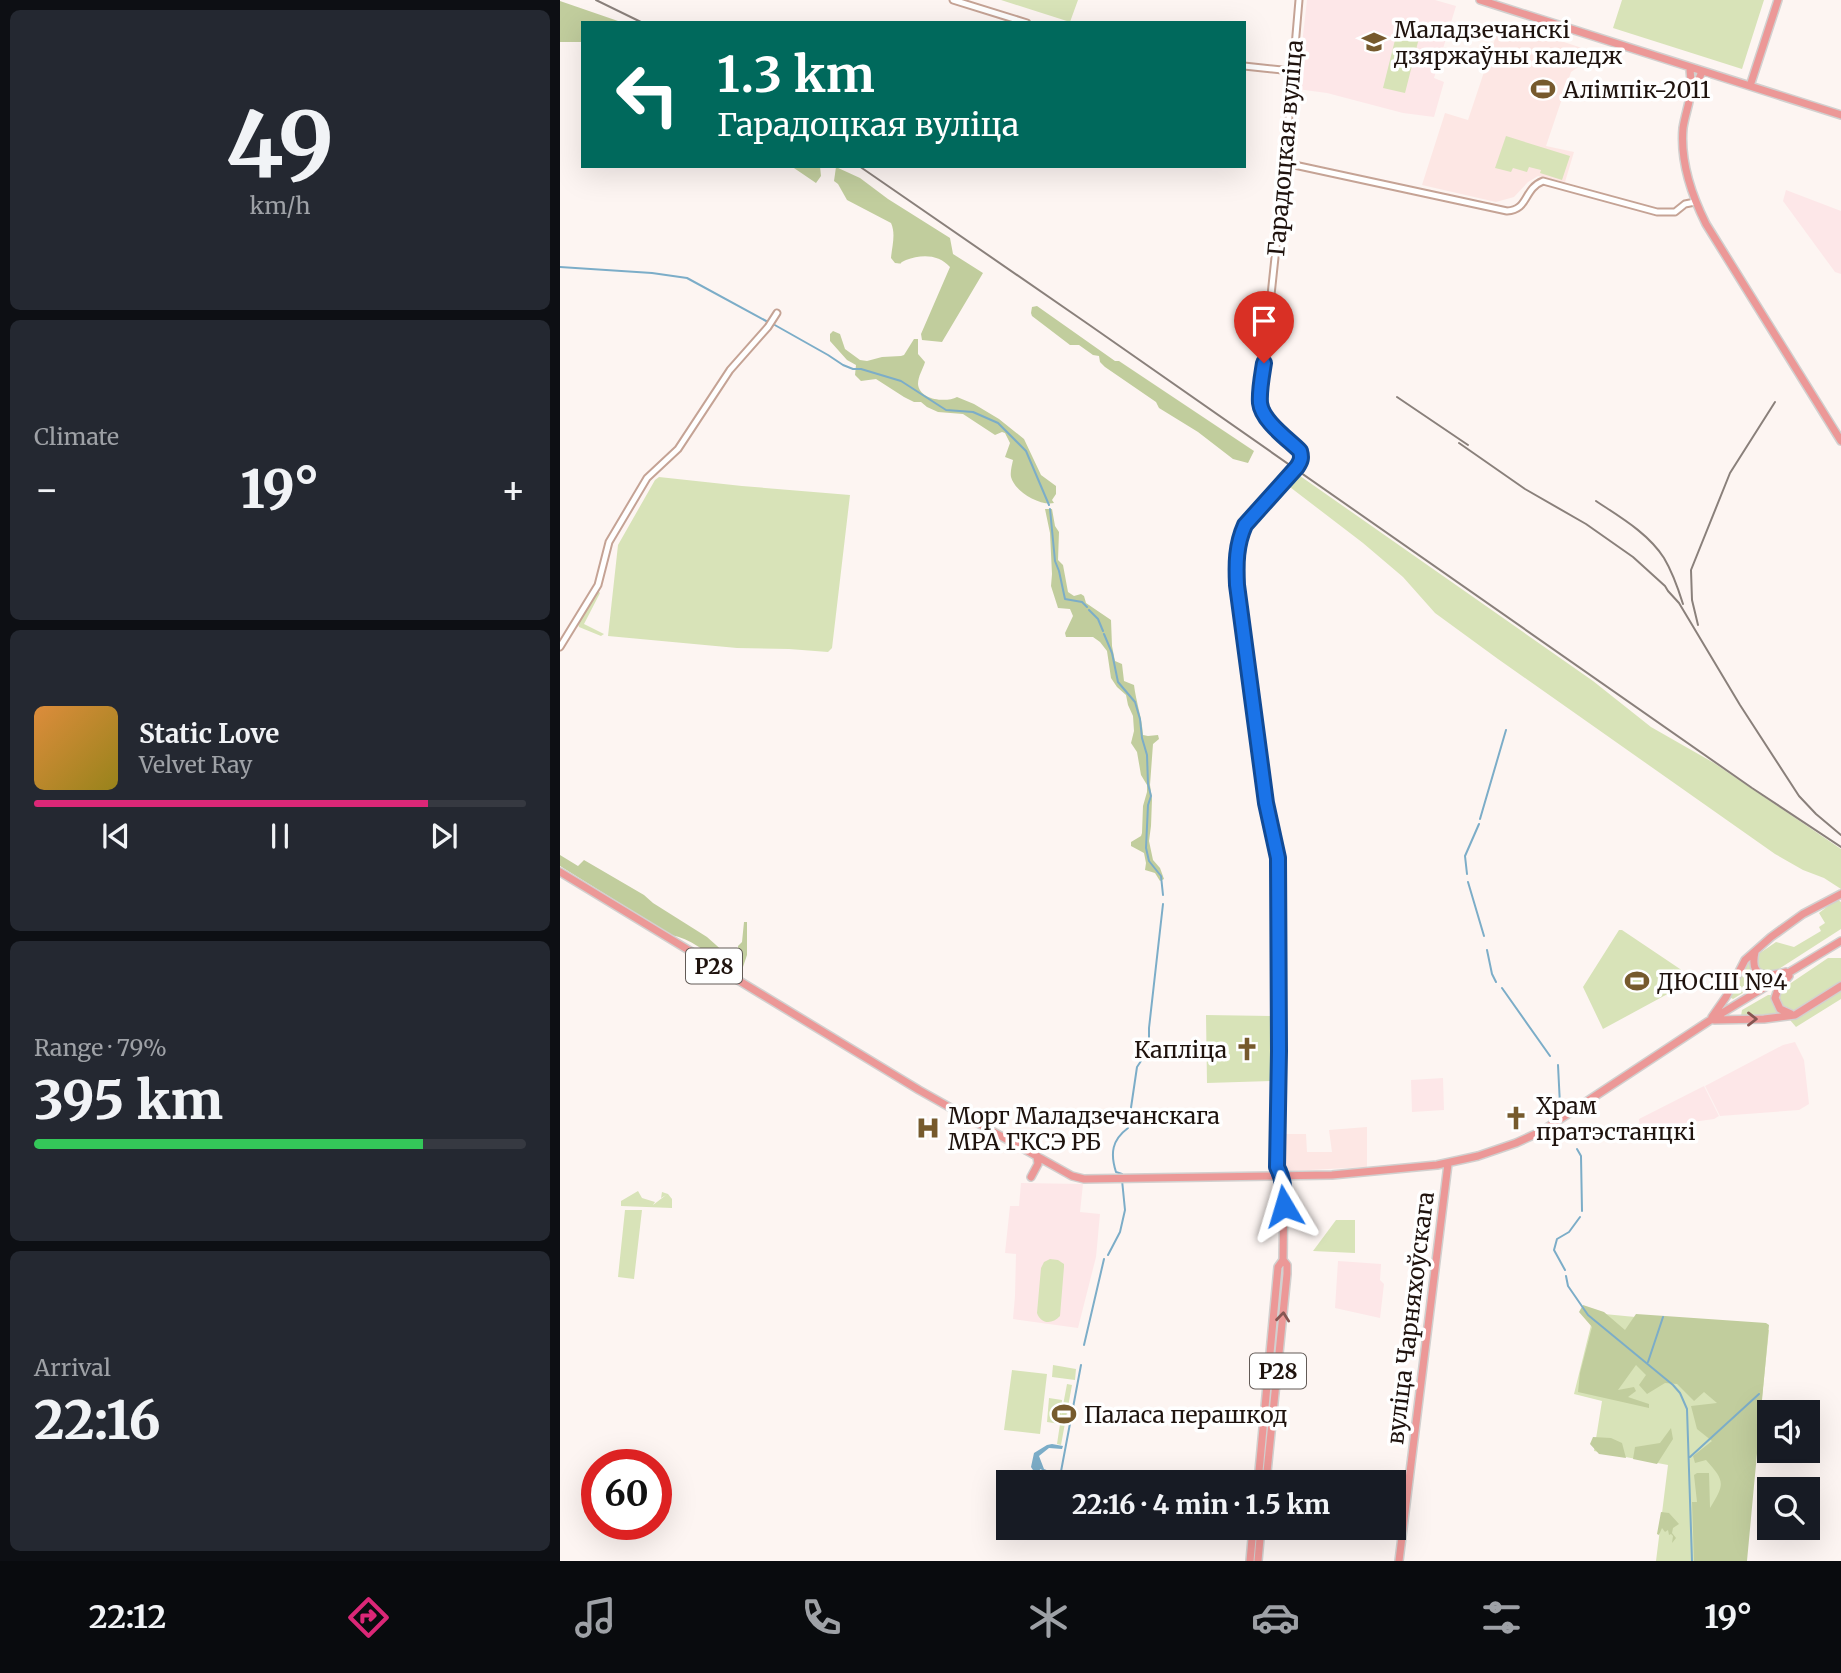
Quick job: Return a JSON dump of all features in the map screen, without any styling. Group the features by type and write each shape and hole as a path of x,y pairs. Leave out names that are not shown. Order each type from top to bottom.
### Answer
{"main road":[{"path":"1480,0 1841,115"},
{"path":"1750,86 1778,0"},
{"path":"1690,68 1692,87 1684,121 1683,148 1687,176 1695,202 1841,441"},
{"path":"1692,87 1698,82 1702,71"},
{"name":"Р28","path":"560,872 919,1090 1072,1175 1084,1180 1282,1176 1283,1260 1278,1267 1265,1470"},
{"path":"1709,1021 1741,967 1755,951 1771,936 1803,914 1841,893"},
{"path":"1282,1176 1363,1173 1448,1164 1478,1156 1542,1131 1709,1021 1841,941"},
{"path":"1755,951 1755,968 1765,976 1794,970"},
{"path":"1794,970 1778,989 1775,998 1780,1009 1795,1015"},
{"path":"1709,1021 1795,1015 1841,986"},
{"path":"1031,1177 1038,1164 1037,1156"},
{"name":"вуліца Чарняхоўскага","path":"1399,1561 1448,1164"},
{"name":"Р28","path":"1262,1470 1264,1463"},
{"path":"1250,1561 1252,1540"},
{"path":"1258,1561 1260,1540"}],"street":[{"path":"953,0 1021,21"},
{"name":"Гарадоцкая вуліца","path":"1282,1176 1277,1167 1278,858 1264,793 1239,607 1236,561 1240,536 1245,525 1297,467 1301,458 1300,451 1267,419 1260,403 1299,0"},
{"path":"1246,66 1292,71"},
{"path":"1285,163 1507,211 1519,208 1531,187 1543,181 1657,212 1675,212 1685,204 1695,202"},
{"path":"560,647 598,585 609,542 647,478 678,449 730,370 777,313"}],"shaded area":[{"name":"Маладзечанскі дзяржаўны каледж","path":"1307,0 1435,0 1456,6 1434,78 1444,82 1434,117 1403,113 1327,93 1297,89"},
{"path":"1501,21 1594,52 1587,61 1571,72 1546,146 1574,152 1565,182 1538,176 1514,197 1496,202 1422,185 1445,113 1468,120"},
{"path":"1786,190 1841,211 1841,274 1835,272 1783,201"},
{"path":"1795,1042 1804,1060 1809,1104 1799,1110 1720,1116 1705,1086 1783,1045"},
{"path":"1443,1078 1444,1110 1412,1112 1411,1080"},
{"path":"1704,1086 1719,1116 1714,1119 1643,1129 1640,1127 1639,1119"},
{"path":"1367,1127 1367,1167 1290,1171 1281,1162 1281,1134 1306,1134 1307,1152 1332,1152 1329,1130"},
{"path":"1021,1183 1083,1184 1080,1212 1100,1214 1096,1257 1078,1328 1013,1319 1016,1254 1005,1253 1010,1206 1019,1206"},
{"path":"1338,1261 1381,1264 1380,1280 1384,1284 1380,1318 1335,1308"}],"green space":[{"path":"1001,0 1078,0 1070,21"},
{"path":"1622,0 1764,0 1742,69 1613,28"},
{"path":"560,1 618,21 581,21 581,42 560,42"},
{"path":"1397,32 1419,38 1405,93 1383,88"},
{"path":"1506,136 1570,156 1562,180 1529,167 1527,172 1513,168 1511,172 1495,168"},
{"path":"794,168 820,168 821,176 816,183"},
{"path":"836,168 860,178 950,238 953,254 983,273 942,342 922,340 921,334 950,267 930,256 906,260 901,264 895,263 891,258 891,223 847,200 834,181"},
{"path":"1037,306 1115,361 1119,361 1254,451 1248,463 1233,459 1198,432 1159,408 1156,402 1105,367 1099,356 1079,345 1070,345 1032,316 1032,307"},
{"path":"833,331 840,334 845,349 860,360 867,361 904,355 914,339 918,339 918,354 925,362 918,384 923,394 940,400 957,397 974,404 1024,439 1041,475 1056,486 1056,494 1052,500 1054,503 1029,497 1013,483 1013,460 1005,457 1010,443 1005,433 995,435 963,414 938,412 921,402 914,402 876,379 861,381 855,375 856,365 847,360 830,341"},
{"path":"1293,471 1593,681 1651,727 1714,763 1841,849 1841,889 1775,854 1435,613 1403,577 1282,481"},
{"path":"659,477 850,495 832,648 828,652 737,648 608,636 618,545"},
{"path":"1045,509 1052,509 1059,532 1058,560 1063,565 1068,592 1074,596 1081,594 1086,603 1111,620 1115,661 1122,664 1124,681 1134,685 1143,735 1158,735 1159,739 1153,744 1149,841 1153,860 1164,879 1160,881 1155,873 1145,870 1144,853 1131,846 1131,842 1142,833 1143,806 1147,792 1137,752 1131,743 1134,731 1133,716 1126,695 1111,678 1107,651 1100,642 1093,637 1066,637 1065,633 1073,616 1070,609 1058,608 1051,586 1050,533"},
{"path":"598,591 600,593 584,624 604,634 601,636 579,627 578,624"},
{"path":"560,855 578,866 584,860 644,895 707,937 725,953 738,950 742,942 744,922 747,922 747,955 743,967 737,969 723,963 692,943 671,935 560,866"},
{"path":"1837,899 1841,902 1841,929 1774,972 1764,973 1757,967 1757,955 1776,942 1794,947 1821,931 1819,927 1825,923 1819,913"},
{"name":"ДЮСШ №4","path":"1619,930 1686,973 1688,978 1686,984 1603,1029 1583,987"},
{"path":"1828,958 1841,958 1841,983 1798,1010 1783,1008 1778,998 1782,989"},
{"path":"1750,961 1762,981 1733,999 1729,997 1744,968"},
{"path":"1841,988 1841,999 1796,1027 1790,1020"},
{"path":"1768,995 1773,995 1776,1007 1784,1015 1741,1016 1742,1010"},
{"path":"1206,1015 1271,1016 1271,1081 1207,1083"},
{"path":"638,1191 642,1198 655,1202 653,1205 666,1195 661,1198 662,1192 668,1194 672,1199 672,1208 621,1206 621,1201"},
{"path":"625,1210 642,1210 634,1279 618,1277"},
{"path":"1336,1220 1355,1220 1355,1253 1313,1251"},
{"path":"1050,1259 1058,1260 1064,1267 1060,1316 1047,1322 1041,1320 1037,1313 1041,1268 1044,1262"},
{"path":"1280,1270 1286,1270 1267,1459 1262,1459"},
{"path":"1583,1305 1604,1312 1625,1330 1636,1314 1769,1325 1762,1400 1757,1400 1757,1454 1747,1561 1694,1561 1692,1502 1697,1502 1694,1475 1709,1473 1710,1508 1721,1483 1717,1473 1706,1460 1695,1463 1693,1456 1712,1441 1697,1429 1691,1406 1717,1403 1704,1392 1694,1401 1677,1384 1665,1383 1647,1394 1639,1385 1646,1375 1636,1365 1618,1390 1634,1387 1636,1391 1628,1397 1649,1404 1649,1408 1578,1392 1592,1327 1579,1312"},
{"path":"1594,1313 1769,1330 1762,1400 1757,1400 1757,1446 1745,1561 1656,1561 1668,1465 1594,1451 1602,1401 1574,1394"},
{"path":"1053,1365 1076,1369 1075,1380 1052,1377"},
{"path":"1012,1370 1047,1374 1040,1434 1004,1430"},
{"path":"1067,1384 1072,1385 1061,1445 1057,1444 1060,1424 1047,1422 1049,1398 1062,1400 1061,1416"},
{"path":"1671,1428 1673,1439 1657,1464 1633,1459 1635,1447 1660,1443"},
{"path":"1593,1437 1611,1438 1622,1443 1626,1458 1599,1454 1590,1444"},
{"path":"1661,1512 1669,1513 1679,1524 1673,1528 1672,1533 1676,1538 1672,1543 1673,1536 1669,1535 1668,1530 1665,1532 1662,1528 1659,1535 1657,1534"}],"water":[{"path":"1047,1445 1063,1446 1062,1449 1049,1448 1039,1456 1047,1470 1033,1470 1031,1467 1034,1453"}],"waterway":[{"path":"560,267 687,278 768,322"},
{"path":"773,324 843,365 901,381 946,410 973,412 998,423 1026,451 1049,505"},
{"path":"1050,509 1055,561 1065,599 1082,602 1087,607"},
{"path":"1089,610 1098,619 1103,631"},
{"path":"1104,634 1112,653 1118,682 1135,702 1140,719 1151,796 1148,805 1146,848 1149,861 1161,876 1163,895"},
{"path":"1480,819 1506,730"},
{"path":"1467,874 1465,856 1479,824"},
{"path":"1468,882 1484,936"},
{"path":"1122,1174 1116,1172 1114,1147 1128,1128 1137,1067 1149,1049 1163,904"},
{"path":"1487,950 1496,982"},
{"path":"1502,988 1550,1056"},
{"path":"1558,1065 1560,1105"},
{"path":"1577,1149 1581,1156 1582,1211"},
{"path":"1108,1255 1120,1232 1125,1210 1122,1180"},
{"path":"1565,1270 1554,1250 1557,1239 1569,1232 1580,1217"},
{"path":"1084,1345 1104,1259"},
{"path":"1566,1276 1568,1286 1588,1315 1680,1393 1687,1409 1692,1561"},
{"path":"1648,1362 1663,1317"},
{"path":"1061,1470 1081,1365"},
{"path":"1690,1457 1759,1394"}],"railway":[{"path":"596,0 639,21"},
{"path":"862,168 1752,788 1841,847"},
{"path":"1397,397 1468,445"},
{"path":"1698,625 1692,600 1691,570 1730,473 1775,402"},
{"path":"1459,443 1525,489 1586,524 1633,557 1665,586 1679,603 1799,796 1841,835"},
{"path":"1596,501 1633,526 1657,549 1670,569 1683,604"}],"place":[{"name":"Маладзечанскі дзяржаўны каледж","path":"1374,42"},
{"name":"Алімпік-2011","path":"1543,89"},
{"name":"ДЮСШ №4","path":"1637,981"},
{"name":"Капліца","path":"1247,1049"},
{"name":"Храм пратэстанцкі","path":"1516,1118"},
{"name":"Морг Маладзечанскага МРА ГКСЭ РБ","path":"928,1128"},
{"name":"Паласа перашкод","path":"1064,1414"}],"route":[{"path":"1264,363 1260,399 1262,412 1300,451 1301,456 1297,467 1245,525 1240,536 1236,561 1260,762 1278,858 1277,1167 1284,1186 1284,1206"}]}
